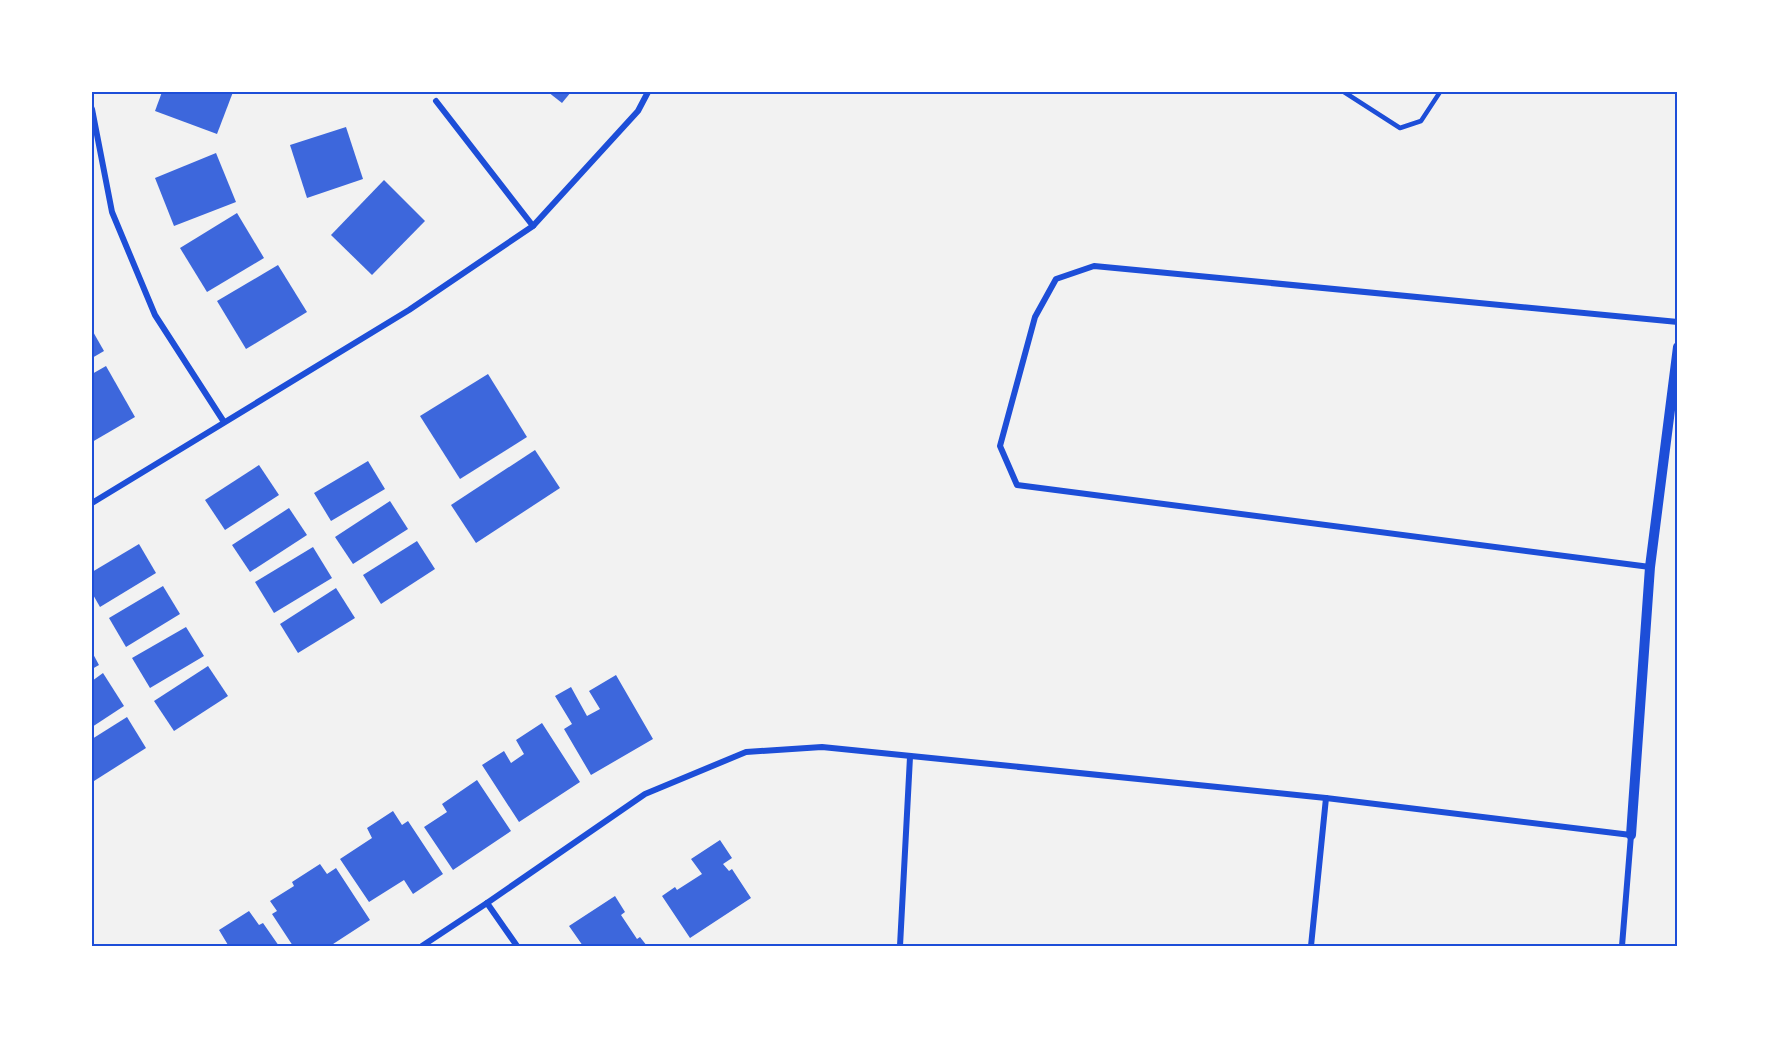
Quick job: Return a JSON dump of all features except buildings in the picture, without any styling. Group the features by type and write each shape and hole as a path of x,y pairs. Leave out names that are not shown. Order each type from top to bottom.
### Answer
{"street":[{"path":"92,503 409,310 533,226 638,111 648,92"},
{"path":"436,101 533,226"},
{"path":"92,109 111,212 155,315 224,422"},
{"path":"1650,567 1017,484 1000,446 1035,317 1056,279 1094,266 1677,322"},
{"path":"1622,946 1650,567 1677,347"},
{"path":"422,946 645,794 746,752 822,747 1326,798 1630,835"},
{"path":"900,946 910,757"},
{"path":"1311,946 1326,798"},
{"path":"487,903 517,946"}],"lane":[{"path":"1344,92 1400,128 1421,121 1440,92"}]}
